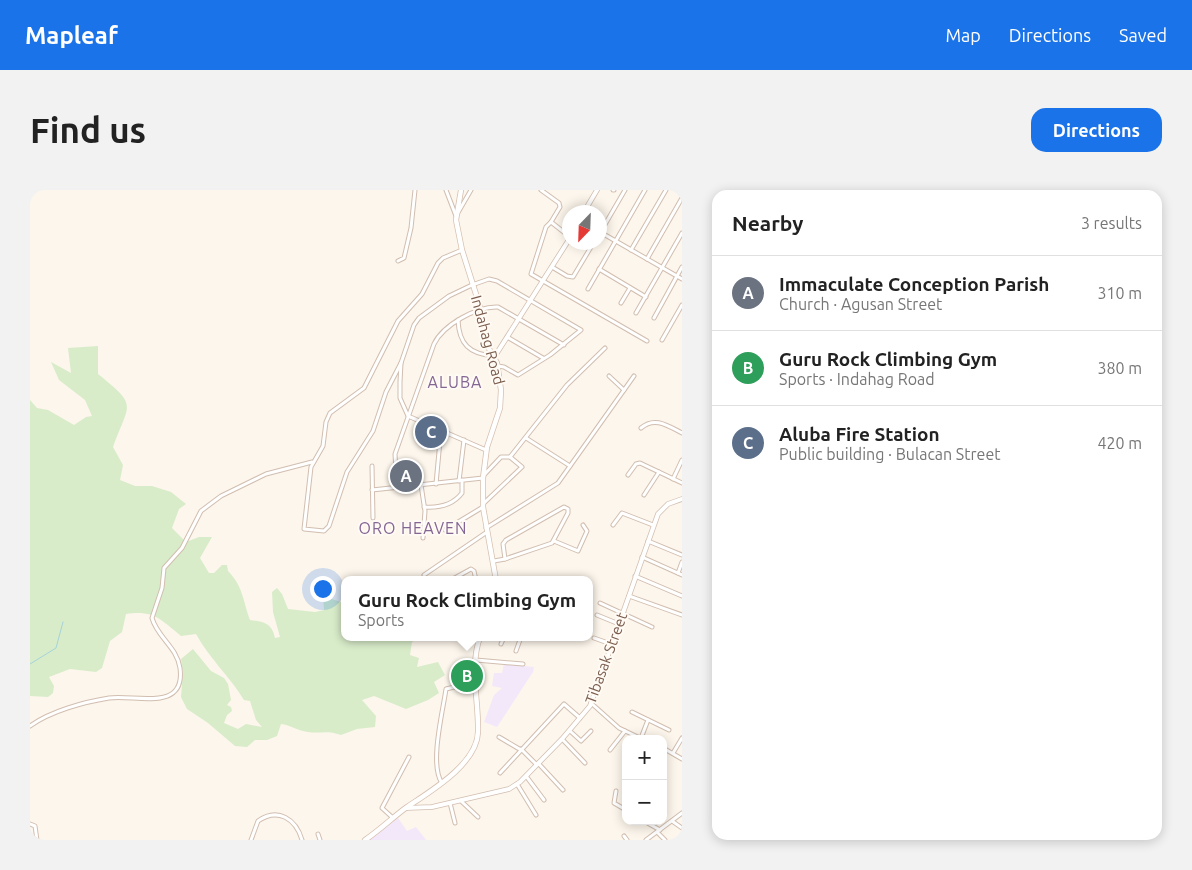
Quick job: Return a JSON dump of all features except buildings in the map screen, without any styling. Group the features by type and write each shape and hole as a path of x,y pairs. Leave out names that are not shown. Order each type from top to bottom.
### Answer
{"main road":[{"name":"Indahag Road","path":"461,190 456,216 462,250 481,310 488,347 495,356 498,366 501,399 486,450 483,477 483,506 496,576"},
{"path":"365,840 442,783 470,756 477,743 475,682 479,641"}],"street":[{"path":"398,261 404,258 411,228 415,190"},
{"path":"446,190 456,216"},
{"path":"456,216 471,190"},
{"path":"541,190 560,205 551,222 546,226 531,272 543,282 647,341"},
{"path":"588,205 597,190"},
{"path":"607,220 624,190"},
{"path":"588,289 645,190"},
{"path":"631,250 666,190"},
{"path":"647,259 682,198"},
{"path":"551,222 562,231"},
{"path":"636,314 682,233"},
{"path":"607,237 682,279"},
{"path":"462,250 443,258 438,263 422,294 398,321 364,388 330,414 323,446 312,462 304,529 324,531 331,522 347,472 373,432 382,403 401,363 416,321 449,296 472,285 494,280 581,330 564,345 518,375 504,367 498,366"},
{"path":"458,320 460,338 464,343 483,355 495,356 532,301 563,250"},
{"path":"552,267 569,277 575,273 589,250"},
{"path":"654,318 682,267"},
{"path":"599,269 646,297"},
{"path":"621,304 630,288"},
{"path":"662,340 682,304"},
{"path":"397,488 395,454 437,337 444,329 458,320 481,310 492,307 502,308 519,320 564,345"},
{"path":"507,337 543,358"},
{"path":"510,458 566,385 605,348"},
{"path":"401,363 399,391 408,416 486,450"},
{"path":"609,376 624,390"},
{"path":"424,575 487,530 555,486 634,376"},
{"path":"641,428 650,422 657,422 682,433"},
{"path":"436,484 441,430"},
{"path":"526,438 570,466"},
{"path":"424,507 445,506 462,493 460,481 464,440"},
{"path":"372,490 483,477 500,458 510,458 521,465 522,468 483,506 445,530"},
{"path":"673,479 682,460"},
{"path":"30,726 57,713 107,698 156,700 174,690 181,680 178,661 172,647 158,630 152,618 162,588 164,568 182,548 197,514 213,501 272,471 312,462"},
{"path":"628,474 637,463 682,483"},
{"path":"372,466 373,518"},
{"path":"644,495 659,472"},
{"path":"421,485 424,507 423,538"},
{"name":"Tibasak Street","path":"406,808 432,807 509,790 526,776 570,731 590,703 653,525 663,508 682,499"},
{"path":"505,559 503,544 506,540 566,507 568,512 554,541"},
{"path":"613,524 622,513 653,525"},
{"path":"494,561 505,559 554,541 578,551 587,531 584,525"},
{"path":"648,541 682,555"},
{"path":"642,557 682,575"},
{"path":"678,573 682,562"},
{"path":"458,576 471,569 474,571 475,576"},
{"path":"635,576 682,596"},
{"path":"629,596 682,615"},
{"path":"600,603 652,627"},
{"path":"597,615 618,624"},
{"path":"594,638 611,644"},
{"path":"516,651 520,641"},
{"path":"476,660 523,664"},
{"path":"442,783 437,775 437,754 446,689 475,682"},
{"path":"590,703 625,731 634,735"},
{"path":"500,773 564,704 580,718"},
{"path":"632,712 668,730"},
{"path":"642,735 648,720"},
{"path":"570,731 581,741 591,731"},
{"path":"610,750 625,731"},
{"path":"499,738 521,750 537,763 563,790"},
{"path":"673,753 682,738"},
{"path":"562,739 585,763"},
{"path":"667,750 682,759"},
{"path":"394,819 382,808 409,757"},
{"path":"526,776 544,800"},
{"path":"517,784 536,815"},
{"path":"616,791 614,803 622,808"},
{"path":"461,801 478,817"},
{"path":"450,803 455,823"},
{"path":"646,840 682,813"},
{"path":"250,840 258,821 272,816 282,817 294,822 298,827 301,840"},
{"path":"672,821 682,828"},
{"path":"30,824 35,826 37,840"},
{"path":"650,825 658,831 665,840"},
{"path":"318,834 320,840"},
{"path":"624,836 627,840"}],"shaded area":[{"path":"504,664 534,667 533,672 497,727 484,722 494,695 502,688 492,686 494,673 502,673"},
{"path":"398,818 407,831 416,827 426,840 367,840"}],"green space":[{"path":"98,346 98,374 120,393 125,400 127,406 126,413 113,447 123,465 120,480 135,486 152,486 171,492 186,504 179,509 172,528 186,542 199,537 212,537 200,558 209,573 214,573 222,565 227,565 228,571 240,588 250,620 267,624 272,629 275,638 280,637 273,612 272,592 277,588 282,594 288,609 315,612 324,610 323,596 341,602 341,641 414,641 412,642 410,655 419,658 417,667 438,662 445,675 434,682 439,693 406,709 374,696 362,700 376,716 375,727 357,729 341,735 331,732 309,732 281,724 277,736 267,740 255,740 247,747 235,746 208,723 187,709 181,697 183,672 181,659 193,649 211,671 224,678 228,684 231,700 227,705 231,707 232,711 227,715 224,723 238,729 246,724 262,727 256,720 250,701 244,700 196,634 181,636 156,617 136,613 126,614 122,632 110,641 102,668 96,672 70,669 49,677 54,686 53,693 48,697 30,696 30,400 37,408 48,410 74,425 86,417 92,416 85,400 59,380 51,362 71,373 68,348"}],"waterway":[{"path":"30,664 56,648 63,622"}],"place":[{"name":"Aluba Fire Station","path":"431,432"},
{"name":"Immaculate Conception Parish","path":"406,476"},
{"name":"Guru Rock Climbing Gym","path":"467,676"}],"district":[{"name":"ALUBA","path":"455,382"},
{"name":"ORO HEAVEN","path":"413,528"}]}
